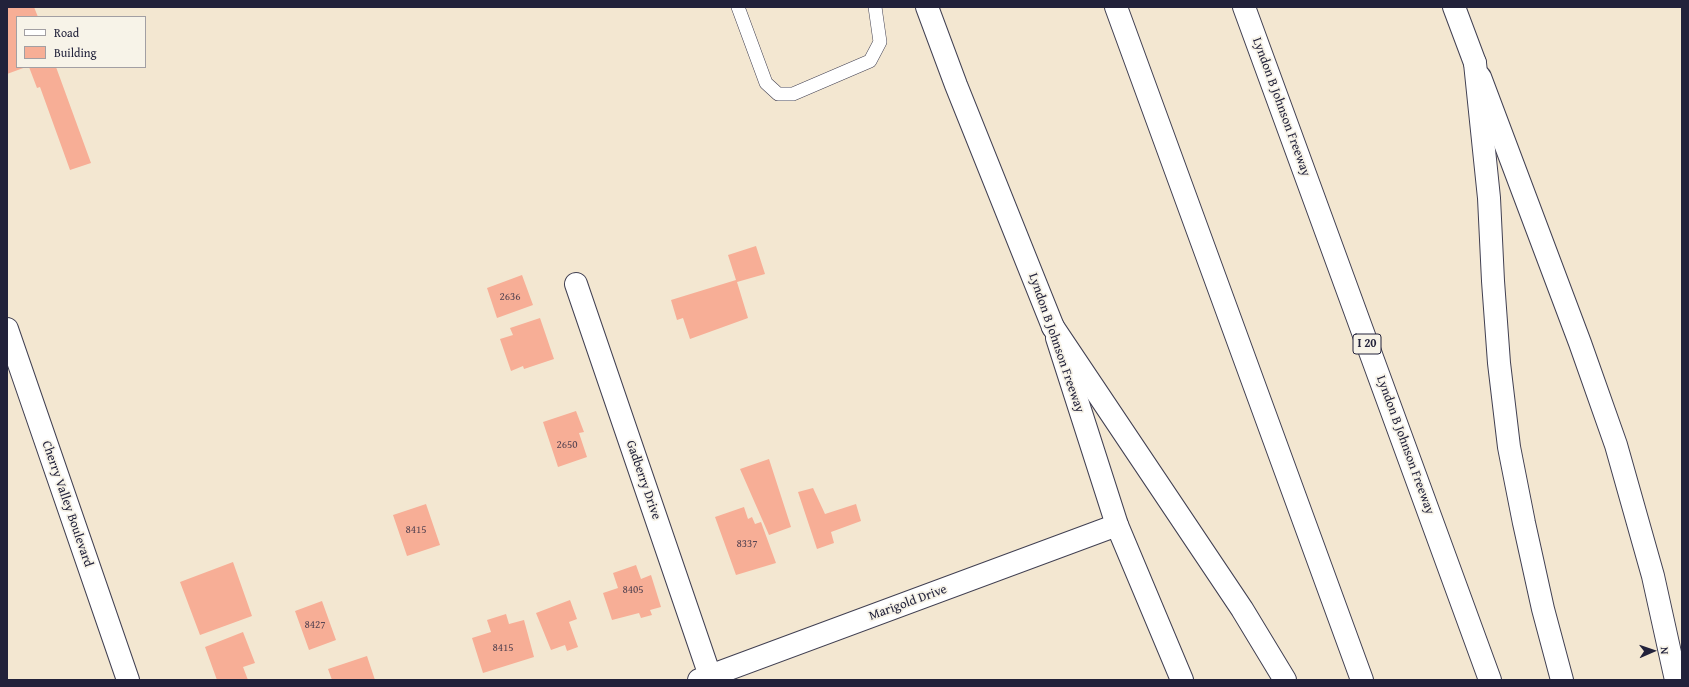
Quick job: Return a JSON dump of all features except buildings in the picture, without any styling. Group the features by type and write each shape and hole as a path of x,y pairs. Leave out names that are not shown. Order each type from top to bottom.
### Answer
{"main road":[{"name":"Lyndon B Johnson Freeway","path":"927,7 956,85 1053,327 1117,525 1182,680"},
{"path":"1116,7 1362,680"},
{"name":"Lyndon B Johnson Freeway","path":"1244,7 1490,680"},
{"path":"1454,7 1580,343 1616,446 1653,576 1676,680"},
{"path":"1475,63 1489,198 1499,363 1509,447 1535,573 1562,680"},
{"name":"Gadberry Drive","path":"576,284 707,679"},
{"path":"1053,327 1242,609 1285,680"},
{"name":"Cherry Valley Boulevard","path":"7,329 128,680"},
{"name":"Marigold Drive","path":"707,679 1117,525"}],"lane":[{"path":"738,7 766,83 778,94 793,94 870,61 880,42 875,7"}]}
